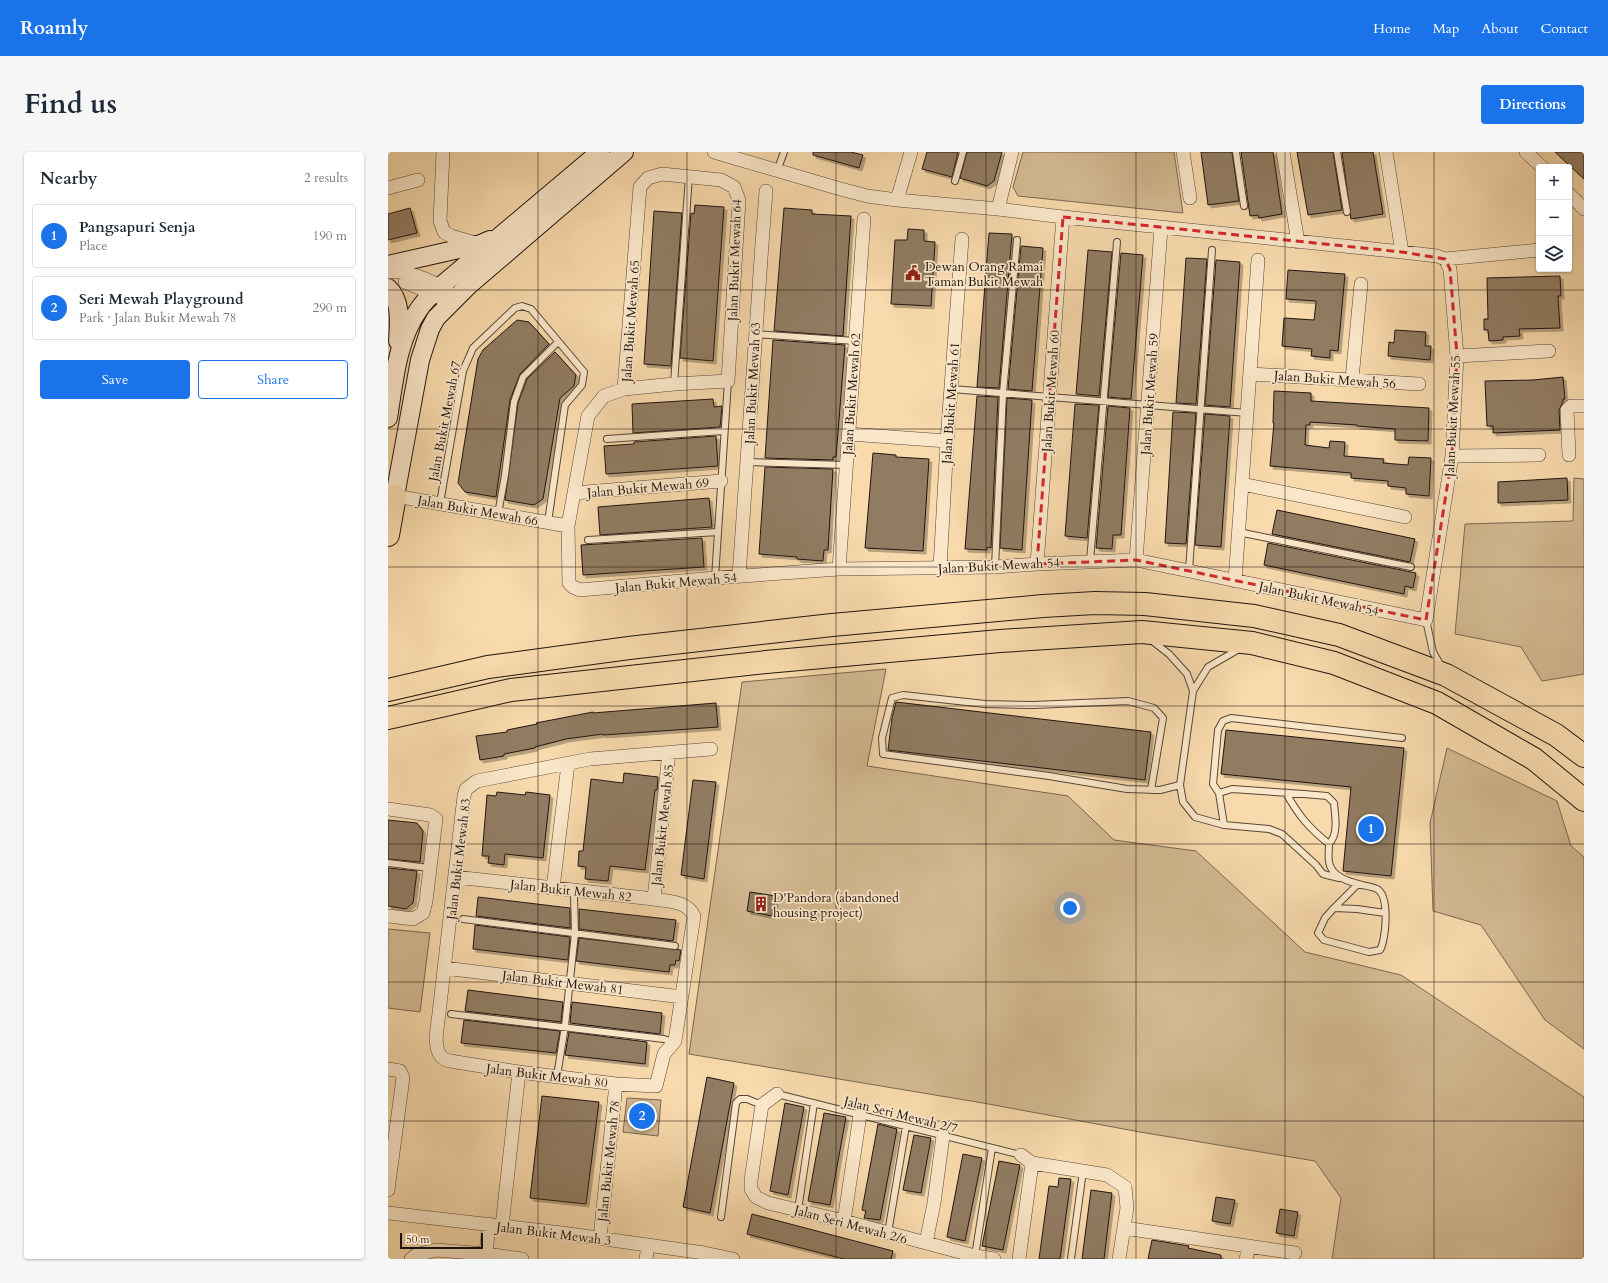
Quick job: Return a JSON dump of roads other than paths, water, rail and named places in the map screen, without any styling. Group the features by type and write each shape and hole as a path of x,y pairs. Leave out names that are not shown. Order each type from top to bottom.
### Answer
{"highway":[{"path":"388,535 392,496"},
{"path":"388,690 488,667 629,648 824,626 1043,606 1095,603 1145,604 1254,616 1339,635 1446,675 1556,735 1584,756"},
{"path":"388,718 511,690 526,688 766,662 1000,641 1142,632 1252,643 1334,663 1437,703 1534,760 1584,800"},
{"path":"388,677 401,678 454,667 488,667"}],"street":[{"path":"443,152 440,221 444,232 451,236 481,244"},
{"path":"388,418 398,358 406,333 420,307 437,290 600,152"},
{"path":"392,496 420,360 425,342 436,318 453,300 624,152"},
{"path":"714,152 867,196 897,200 998,209 1063,218 1402,252 1436,256 1445,259 1536,250"},
{"path":"897,200 911,152"},
{"path":"998,209 1012,152"},
{"path":"1183,152 1190,198"},
{"path":"1283,152 1298,242"},
{"path":"1386,152 1402,252"},
{"path":"1526,152 1539,164"},
{"name":"Jalan Bukit Mewah 65","path":"569,583 568,526 588,416 604,396 624,389 640,187 648,178 662,174 689,176"},
{"name":"Jalan Bukit Mewah 64","path":"689,176 721,180 734,187 739,200 728,381"},
{"path":"388,188 418,180"},
{"name":"Jalan Bukit Mewah 63","path":"739,576 748,462 754,334 766,191"},
{"path":"1572,197 1584,208"},
{"name":"Jalan Bukit Mewah 60","path":"1037,564 1063,218"},
{"name":"Jalan Bukit Mewah 62","path":"839,569 864,219"},
{"name":"Jalan Bukit Mewah 59","path":"1136,560 1149,406 1161,228"},
{"path":"388,265 481,244 501,235"},
{"name":"Jalan Bukit Mewah 61","path":"940,568 947,441 962,238"},
{"name":"Jalan Bukit Mewah 55","path":"1426,620 1452,456 1457,356 1450,269 1445,259"},
{"path":"1235,581 1258,260"},
{"path":"388,272 406,273 453,300"},
{"path":"388,279 437,290"},
{"path":"1352,379 1360,284"},
{"path":"388,288 395,297 398,308 398,358"},
{"path":"1457,356 1549,351"},
{"name":"Jalan Bukit Mewah 56","path":"1251,374 1419,384"},
{"path":"624,389 728,381"},
{"path":"1569,455 1567,410 1571,406 1584,406"},
{"path":"848,434 947,441"},
{"path":"1452,456 1539,455"},
{"name":"Jalan Bukit Mewah 69","path":"574,493 721,481"},
{"path":"1242,484 1405,517"},
{"name":"Jalan Bukit Mewah 66","path":"392,496 568,526"},
{"name":"Jalan Bukit Mewah 54","path":"569,583 573,587 580,590 839,569 995,567 1090,561 1136,560 1426,620"},
{"name":"Jalan Bukit Mewah 83","path":"441,1056 438,1051 437,1044 444,968 466,789 477,782 590,759 711,749"},
{"name":"Jalan Bukit Mewah 85","path":"654,899 670,752"},
{"path":"553,888 568,764"},
{"path":"388,809 430,815 436,819 426,901 423,913 413,919 388,916"},
{"name":"Jalan Bukit Mewah 82","path":"455,877 654,899 685,905 691,909 694,916 682,997"},
{"name":"Jalan Bukit Mewah 81","path":"444,968 682,997"},
{"path":"674,1043 682,997"},
{"name":"Jalan Bukit Mewah 80","path":"441,1056 447,1060 456,1062 519,1072 616,1084 655,1086 657,1084 664,1054 674,1043"},
{"path":"388,1069 402,1072 402,1085 392,1127 388,1182"},
{"path":"502,1226 519,1072"},
{"name":"Jalan Bukit Mewah 78","path":"600,1238 616,1084"},
{"path":"762,1105 777,1094"},
{"name":"Jalan Seri Mewah 2/6","path":"762,1105 751,1180 751,1189 756,1197 768,1203 844,1221 926,1244 994,1259"},
{"path":"844,1221 860,1115"},
{"path":"926,1244 934,1203 943,1136"},
{"path":"1021,1155 1032,1163 1107,1175 1125,1187 1127,1208 1119,1259"},
{"path":"1019,1259 1032,1163"},
{"name":"Jalan Bukit Mewah 3","path":"388,1213 600,1238 703,1256 733,1259"},
{"path":"486,1254 489,1224"},
{"path":"1124,1228 1295,1253"},
{"path":"646,1259 648,1246"},
{"path":"1246,1259 1249,1246"},
{"path":"411,1259 416,1255 436,1250 486,1254 522,1259"}],"lane":[{"path":"777,171 784,152"},
{"path":"955,181 963,152"},
{"path":"1236,152 1244,206"},
{"path":"1337,152 1347,212"},
{"path":"674,384 689,176"},
{"path":"995,567 1003,393 1017,240"},
{"path":"1090,561 1117,242"},
{"path":"1189,570 1202,410 1212,250"},
{"name":"Jalan Bukit Mewah 67","path":"440,503 463,371 473,348 515,308 522,306 531,309 584,372 582,384 565,405 548,522"},
{"path":"754,334 855,342"},
{"path":"498,514 505,475 514,402 523,377 558,342"},
{"path":"715,578 728,381"},
{"path":"952,389 1248,413"},
{"path":"606,439 724,431"},
{"path":"748,462 846,464"},
{"path":"588,540 718,532"},
{"path":"1238,532 1411,568"},
{"path":"1426,620 1433,652 1446,675"},
{"path":"1142,632 1169,654 1187,674 1193,691"},
{"path":"1252,643 1230,653 1208,667 1193,691 1180,785 1183,802 1195,817 1224,825 1269,829 1282,834 1316,865 1323,874 1378,889 1383,895 1386,923 1384,944 1380,950 1369,952 1324,940 1318,933 1325,918 1358,884"},
{"path":"1151,790 1163,718 1154,708 1128,701 1034,705 985,704 903,695 892,698 882,738 883,754 1050,776 1127,789 1151,790 1160,790 1180,785"},
{"path":"1224,825 1219,793 1213,784 1218,730 1223,722 1231,718 1402,738"},
{"path":"1219,793 1232,789 1327,796 1334,802 1336,824 1334,838 1329,844 1329,863 1339,878"},
{"path":"1286,793 1297,813 1329,844"},
{"path":"388,863 430,868"},
{"path":"557,1076 565,1026 575,933 574,896"},
{"path":"1334,908 1357,909 1385,913"},
{"path":"463,919 675,946"},
{"path":"451,1014 565,1026 664,1039 674,1043"},
{"name":"Jalan Seri Mewah 2/7","path":"777,1094 1021,1155"},
{"path":"721,1217 736,1103 740,1099 747,1099 762,1105"},
{"path":"798,1210 814,1103"},
{"path":"888,1233 906,1126"},
{"path":"975,1256 992,1148"},
{"path":"1071,1259 1083,1171"}],"place":[{"name":"Dewan Orang Ramai Taman Bukit Mewah","path":"913,273"},
{"name":"Pangsapuri Senja","path":"1371,829"},
{"name":"D'Pandora (abandoned housing project)","path":"761,904"},
{"name":"Seri Mewah Playground","path":"642,1116"}]}
